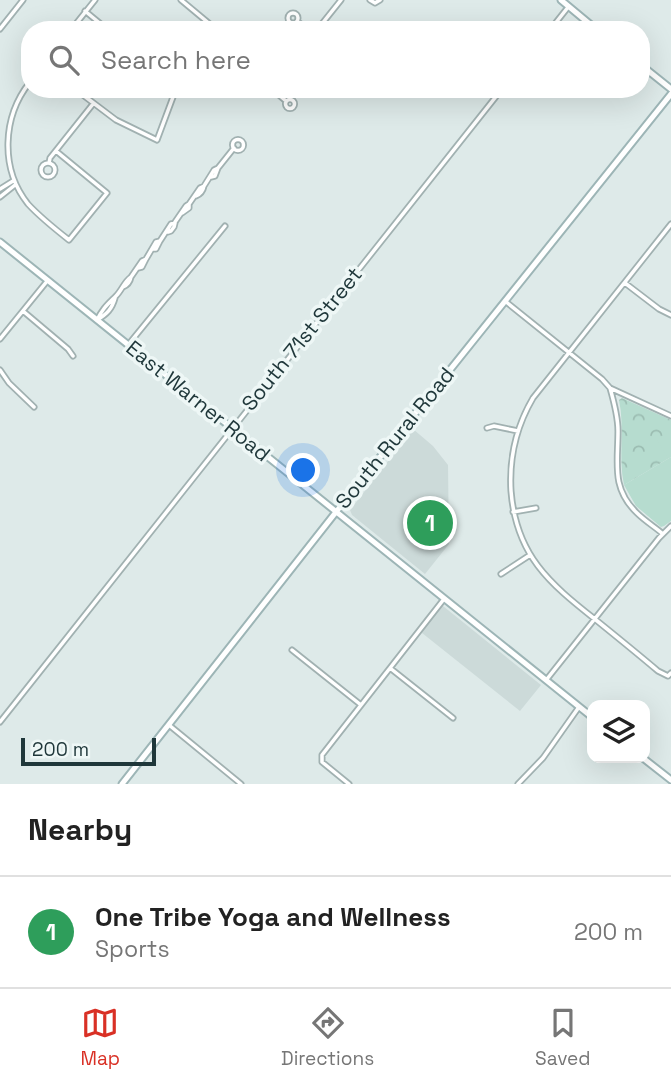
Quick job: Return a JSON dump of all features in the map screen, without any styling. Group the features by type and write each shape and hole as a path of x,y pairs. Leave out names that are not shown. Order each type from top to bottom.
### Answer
{"main road":[{"path":"561,0 586,21"},
{"path":"650,73 671,92"},
{"name":"South Rural Road","path":"122,784 671,92"},
{"name":"East Warner Road","path":"0,242 587,713"},
{"path":"649,763 671,780"}],"street":[{"path":"0,29 23,0"},
{"path":"78,21 95,0"},
{"path":"181,0 206,21"},
{"path":"324,21 341,0"},
{"path":"370,0 375,3 380,0"},
{"path":"557,21 569,6"},
{"path":"85,11 97,21"},
{"path":"21,96 8,127 6,150 14,183 27,203 69,240 107,193 56,151"},
{"path":"86,98 116,120 157,140 173,98"},
{"path":"282,98 286,101"},
{"name":"South 71st Street","path":"0,722 495,98"},
{"path":"48,163 93,104"},
{"path":"97,320 107,303 127,286 131,277 171,231 234,148"},
{"path":"0,150 6,150"},
{"path":"0,189 14,183"},
{"path":"0,196 14,183"},
{"path":"669,675 594,620 553,584 530,555 519,532 513,512 510,477 512,450 533,398 671,224"},
{"path":"128,345 225,226"},
{"path":"0,339 48,280"},
{"path":"625,283 671,315"},
{"path":"505,301 610,388 671,416"},
{"path":"23,312 73,356"},
{"path":"0,370 9,383 34,407"},
{"path":"610,388 618,429 616,467 619,485 638,514 663,534"},
{"path":"487,428 494,426 518,430"},
{"path":"513,512 536,508"},
{"path":"546,680 671,526"},
{"path":"500,574 530,555"},
{"path":"349,784 321,759 444,599"},
{"path":"292,650 361,705"},
{"path":"390,668 453,718"},
{"path":"519,784 543,758 579,707"},
{"path":"169,725 241,784"}],"shaded area":[{"path":"413,429 433,446 448,465 449,544 425,574 352,515 350,510"},
{"path":"438,602 541,685 520,711 417,629"}],"green space":[{"path":"622,398 671,420 671,457 624,485 619,400"},
{"path":"671,432 671,456 668,458 657,440"},
{"path":"671,457 671,521 661,527 636,506 624,485"}],"place":[{"name":"One Tribe Yoga and Wellness","path":"430,523"}]}
